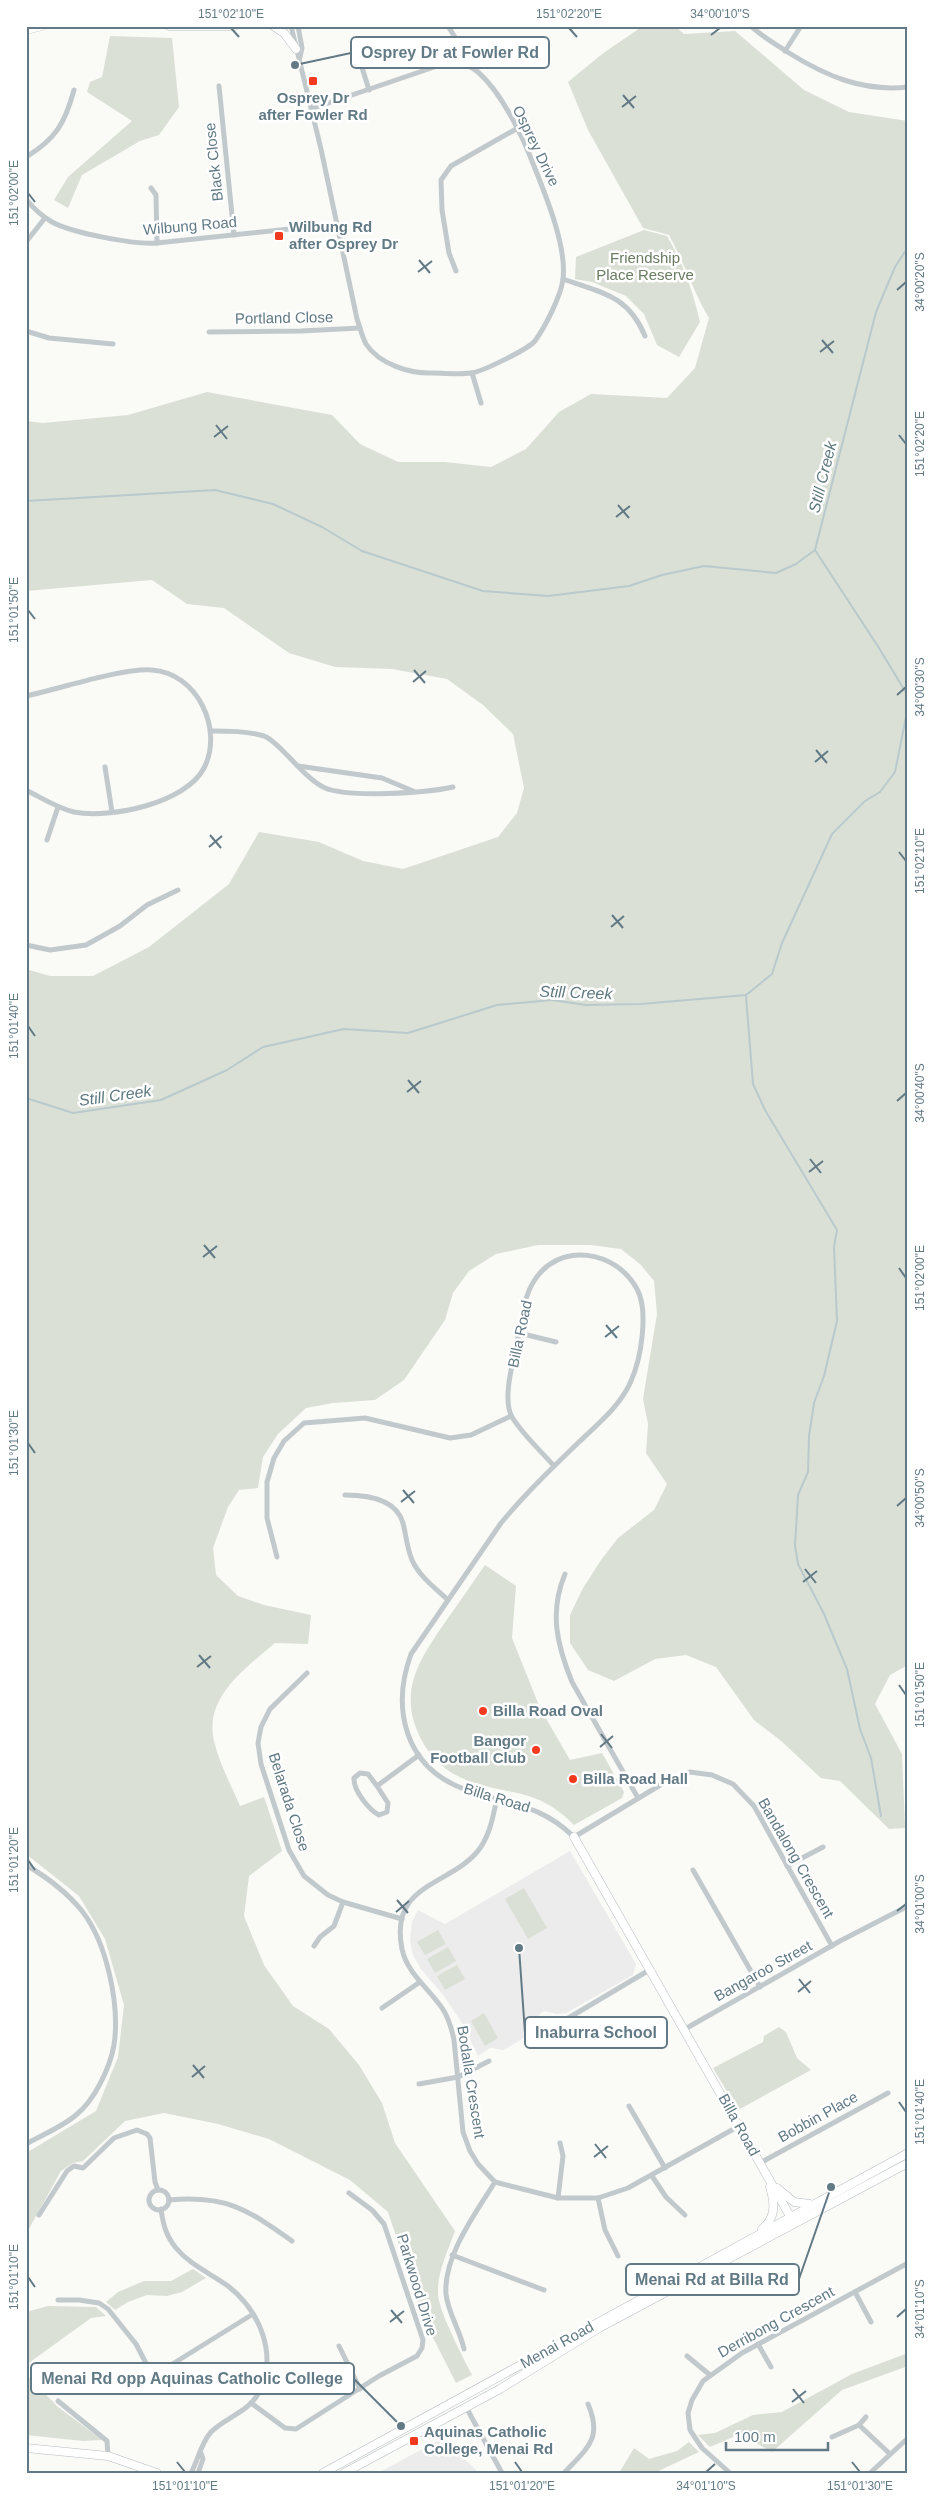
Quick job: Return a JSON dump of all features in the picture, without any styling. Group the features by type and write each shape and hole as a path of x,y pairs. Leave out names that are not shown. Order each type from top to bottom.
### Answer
{"main road":[{"path":"26,30 42,26"},
{"path":"169,26 234,26"},
{"path":"273,26 284,33 296,50"},
{"name":"Billa Road","path":"574,1837 790,2216"},
{"name":"Menai Road","path":"323,2473 908,2153"},
{"name":"Menai Road","path":"344,2473 466,2407 591,2333 908,2163"},
{"path":"765,2172 775,2186 790,2199 802,2204 812,2204"},
{"path":"742,2243 767,2225 773,2214 773,2198 765,2172"},
{"name":"Menai Road","path":"790,2216 801,2216 824,2208"},
{"name":"Menai Road","path":"770,2236 785,2225 790,2216"},
{"path":"461,2397 466,2407"},
{"path":"26,2448 108,2456 158,2473"}],"street":[{"name":"Osprey Drive","path":"291,26 296,50 300,58 360,328 366,344 382,360 403,369 426,374 472,373 493,365 534,342 556,301 563,279 561,248 548,200 528,151 492,87 477,72 462,62"},
{"name":"Osprey Drive","path":"298,26 302,48 300,58"},
{"path":"311,109 443,64 462,62 456,39 448,26"},
{"path":"751,26 785,51 815,69 849,83 875,88 908,87"},
{"path":"785,51 801,26"},
{"path":"355,45 369,90"},
{"name":"Black Close","path":"219,86 234,235"},
{"path":"26,157 41,148 57,132 69,108 74,90"},
{"path":"456,272 449,253 442,210 441,180 451,166 516,129"},
{"path":"151,188 156,195 157,243"},
{"name":"Wilbung Road","path":"26,199 46,218 63,226 126,242 157,243 337,224"},
{"path":"26,242 46,218"},
{"path":"563,279 623,302 637,318 645,336"},
{"name":"Portland Close","path":"209,332 360,328"},
{"path":"26,332 50,338 113,344"},
{"path":"472,373 481,403"},
{"path":"26,696 125,673 154,670 177,678 190,688 208,714 211,731 210,751 204,768 193,783 180,793 164,800 112,812 92,814 58,807 26,790"},
{"path":"211,731 233,731 266,737 324,788 347,793 416,792 453,787"},
{"path":"297,766 382,778 416,792"},
{"path":"105,767 112,812"},
{"path":"47,840 58,807"},
{"path":"26,946 50,950 86,945 120,926 146,905 178,890"},
{"name":"Billa Road","path":"511,1416 509,1399 510,1380 527,1298 534,1281 545,1267 562,1258 591,1254 612,1262 626,1274 638,1290 643,1320 639,1358 631,1382 624,1394 605,1417 554,1466 501,1523 411,1654 405,1671 401,1702 405,1728 419,1755 442,1778 464,1789 537,1811 561,1825 574,1837"},
{"path":"519,1333 556,1342"},
{"path":"277,1557 267,1518 266,1482 274,1458 284,1441 304,1423 365,1418 450,1438 471,1435 511,1416 554,1466"},
{"path":"345,1495 370,1496 390,1504 402,1520 413,1562 425,1579 448,1600"},
{"path":"565,1574 558,1595 555,1614 556,1636 564,1662 572,1682 638,1798"},
{"name":"Belarada Close","path":"307,1673 276,1702 265,1717 259,1734 260,1758 295,1864 316,1887 343,1902 402,1918"},
{"path":"377,1786 419,1755"},
{"name":"Bandalong Crescent","path":"574,1837 667,1782 690,1772 712,1775 733,1784 754,1806 832,1946"},
{"path":"360,1773 368,1774 377,1786 385,1797 389,1808 383,1815 374,1813 370,1808 355,1786 354,1778 360,1773"},
{"name":"Bodalla Crescent","path":"495,2182 478,2164 466,2142 463,2132 451,2026 443,2010 406,1963 402,1951 400,1933 402,1918 418,1892 470,1860 483,1844 492,1822 498,1798"},
{"path":"787,1866 823,1847"},
{"path":"26,1865 62,1888 92,1925 110,1976 114,2028 114,2046 107,2065 83,2108 76,2116 26,2144"},
{"path":"693,1870 760,1987"},
{"path":"314,1946 334,1926 343,1902"},
{"name":"Bangaroo Street","path":"685,2029 832,1946 908,1906"},
{"path":"548,2025 560,2023 650,1970"},
{"path":"382,2008 420,1982"},
{"path":"419,2084 458,2077 489,2061"},
{"name":"Bobbin Place","path":"760,2163 888,2093"},
{"path":"628,2106 664,2168"},
{"path":"464,2349 446,2293 448,2271 452,2255 495,2182 558,2198 598,2198 628,2188 652,2176 739,2126"},
{"path":"39,2215 66,2171 74,2166 83,2168 114,2138 127,2132 137,2130 147,2134 154,2182 158,2190"},
{"path":"558,2198 563,2156 560,2144"},
{"path":"652,2176 666,2197 685,2215"},
{"path":"158,2190 166,2192 169,2200 167,2206 161,2209 155,2209 150,2202 150,2195 158,2190"},
{"name":"Parkwood Drive","path":"252,2403 285,2428 296,2429 360,2388 417,2356 422,2348 423,2340 384,2224 372,2210 349,2193"},
{"path":"169,2200 190,2198 224,2201 252,2214 292,2241"},
{"path":"598,2198 605,2230 618,2256"},
{"path":"161,2209 165,2230 176,2248 188,2260 237,2294 253,2314 264,2337 268,2355 264,2379 252,2403 212,2432 191,2473"},
{"path":"452,2255 544,2290"},
{"name":"Derribong Crescent","path":"730,2473 694,2438 688,2421 692,2400 710,2375 724,2364 758,2344 908,2262"},
{"path":"855,2292 871,2322"},
{"path":"58,2300 79,2300 99,2303 108,2309 136,2344 148,2367 157,2370 166,2368 253,2314"},
{"path":"758,2344 771,2367"},
{"path":"339,2346 360,2388"},
{"path":"687,2356 710,2375"},
{"path":"58,2401 107,2441 108,2456"},
{"path":"564,2473 590,2443 595,2431 594,2418 588,2404"},
{"path":"466,2407 502,2473"},
{"path":"832,2437 859,2425 866,2417"},
{"path":"859,2425 890,2454"},
{"path":"870,2473 908,2438"},
{"path":"198,2473 203,2459 201,2453"}],"shaded area":[{"path":"570,1851 636,1964 633,1975 566,2013 556,2014 545,2011 541,2013 535,2020 535,2031 504,2050 490,2048 478,2056 462,2023 444,1996 421,1969 413,1955 410,1940 412,1922 418,1910 445,1924"},
{"path":"443,2438 479,2473 378,2473"}],"green space":[{"path":"643,26 675,26 684,34 735,31 804,90 849,112 908,121 908,1665 890,1675 875,1704 902,1754 905,1828 889,1829 840,1781 821,1778 780,1740 754,1720 716,1667 686,1655 655,1659 614,1681 588,1670 570,1643 570,1615 583,1588 618,1538 654,1510 667,1484 646,1453 648,1424 643,1399 657,1314 654,1281 641,1265 621,1249 591,1245 538,1245 496,1254 469,1271 453,1293 445,1320 404,1380 375,1400 333,1403 306,1408 278,1434 263,1457 258,1488 239,1490 228,1507 213,1548 216,1575 238,1596 264,1605 311,1615 308,1644 275,1643 251,1663 230,1685 215,1711 213,1725 216,1749 240,1806 264,1797 282,1851 249,1876 244,1916 264,1965 293,2006 329,2029 359,2065 382,2103 395,2143 455,2231 441,2270 438,2294 442,2312 472,2375 456,2383 424,2320 388,2212 350,2180 269,2139 218,2124 164,2113 125,2121 83,2161 73,2163 61,2171 26,2234 26,2153 96,2111 118,2057 124,2005 105,1939 79,1896 26,1854 26,969 50,976 93,976 149,947 229,884 259,832 319,842 363,861 403,869 498,837 517,813 524,788 513,734 483,705 447,679 392,669 335,667 289,653 224,608 187,604 152,580 26,591 26,421 43,423 128,415 207,392 332,415 360,444 398,462 445,462 491,467 526,449 559,412 591,394 667,398 695,368 709,318 669,235 643,228 588,130 568,82 602,54"},
{"path":"110,36 172,38 179,107 159,135 140,141 82,175 68,208 54,200 68,177 132,121 87,92 90,82 102,77"},
{"name":"Friendship Place Reserve","path":"644,230 667,236 683,267 694,299 700,322 679,357 657,345 644,314 626,296 592,282 575,279 576,257"},
{"path":"485,1565 516,1586 512,1638 540,1708 570,1760 602,1753 624,1792 622,1798 574,1825 550,1805 539,1800 475,1783 450,1772 425,1747 414,1722 411,1690 421,1661 438,1632"},
{"path":"524,1888 547,1928 528,1939 505,1899"},
{"path":"438,1930 446,1944 425,1955 417,1942"},
{"path":"448,1947 456,1961 435,1973 427,1959"},
{"path":"457,1965 465,1979 445,1990 437,1976"},
{"path":"484,2013 498,2038 485,2046 471,2021"},
{"path":"779,2027 786,2032 797,2058 811,2070 738,2110 713,2068 763,2042 764,2036"},
{"path":"193,2269 206,2278 182,2292 167,2296 147,2295 128,2302 115,2310 106,2302 118,2292 144,2281 171,2281"},
{"path":"48,2306 96,2307 106,2316 91,2318 26,2365 26,2312"},
{"path":"908,2353 908,2366 842,2390 772,2452 740,2434 710,2447 698,2435 715,2433 753,2415 782,2412 852,2374"},
{"path":"26,2374 58,2407 102,2440 83,2441 26,2435"},
{"path":"689,2442 699,2452 654,2473 619,2473 634,2448 649,2459 677,2451"}],"waterway":[{"name":"Still Creek","path":"908,247 895,267 876,312 815,550 908,696"},
{"path":"26,501 215,490 273,504 322,527 362,551 483,591 548,596 629,586 662,575 704,566 776,573 796,564 815,550"},
{"name":"Still Creek","path":"26,1098 73,1113 161,1100 227,1070 263,1047 344,1029 408,1033 497,1005 552,1000 586,1005 641,1004 746,995 772,974 782,943 832,834 865,801 880,792 895,772 908,707"},
{"path":"746,996 753,1084 765,1110 837,1230 834,1247 837,1321 824,1376 814,1403 809,1436 808,1472 798,1495 795,1546 798,1564 824,1614 847,1669 860,1729 871,1758 881,1816"}],"place":[{"name":"Osprey Dr at Fowler Rd","path":"295,65"},
{"name":"Osprey Dr after Fowler Rd","path":"313,81"},
{"name":"Wilbung Rd after Osprey Dr","path":"279,236"},
{"name":"Billa Road Oval","path":"483,1711"},
{"name":"Bangor Football Club","path":"536,1750"},
{"name":"Billa Road Hall","path":"573,1779"},
{"name":"Inaburra School","path":"519,1948"},
{"name":"Menai Rd at Billa Rd","path":"831,2187"},
{"name":"Menai Rd opp Aquinas Catholic College","path":"401,2426"},
{"name":"Aquinas Catholic College, Menai Rd","path":"414,2441"}]}
